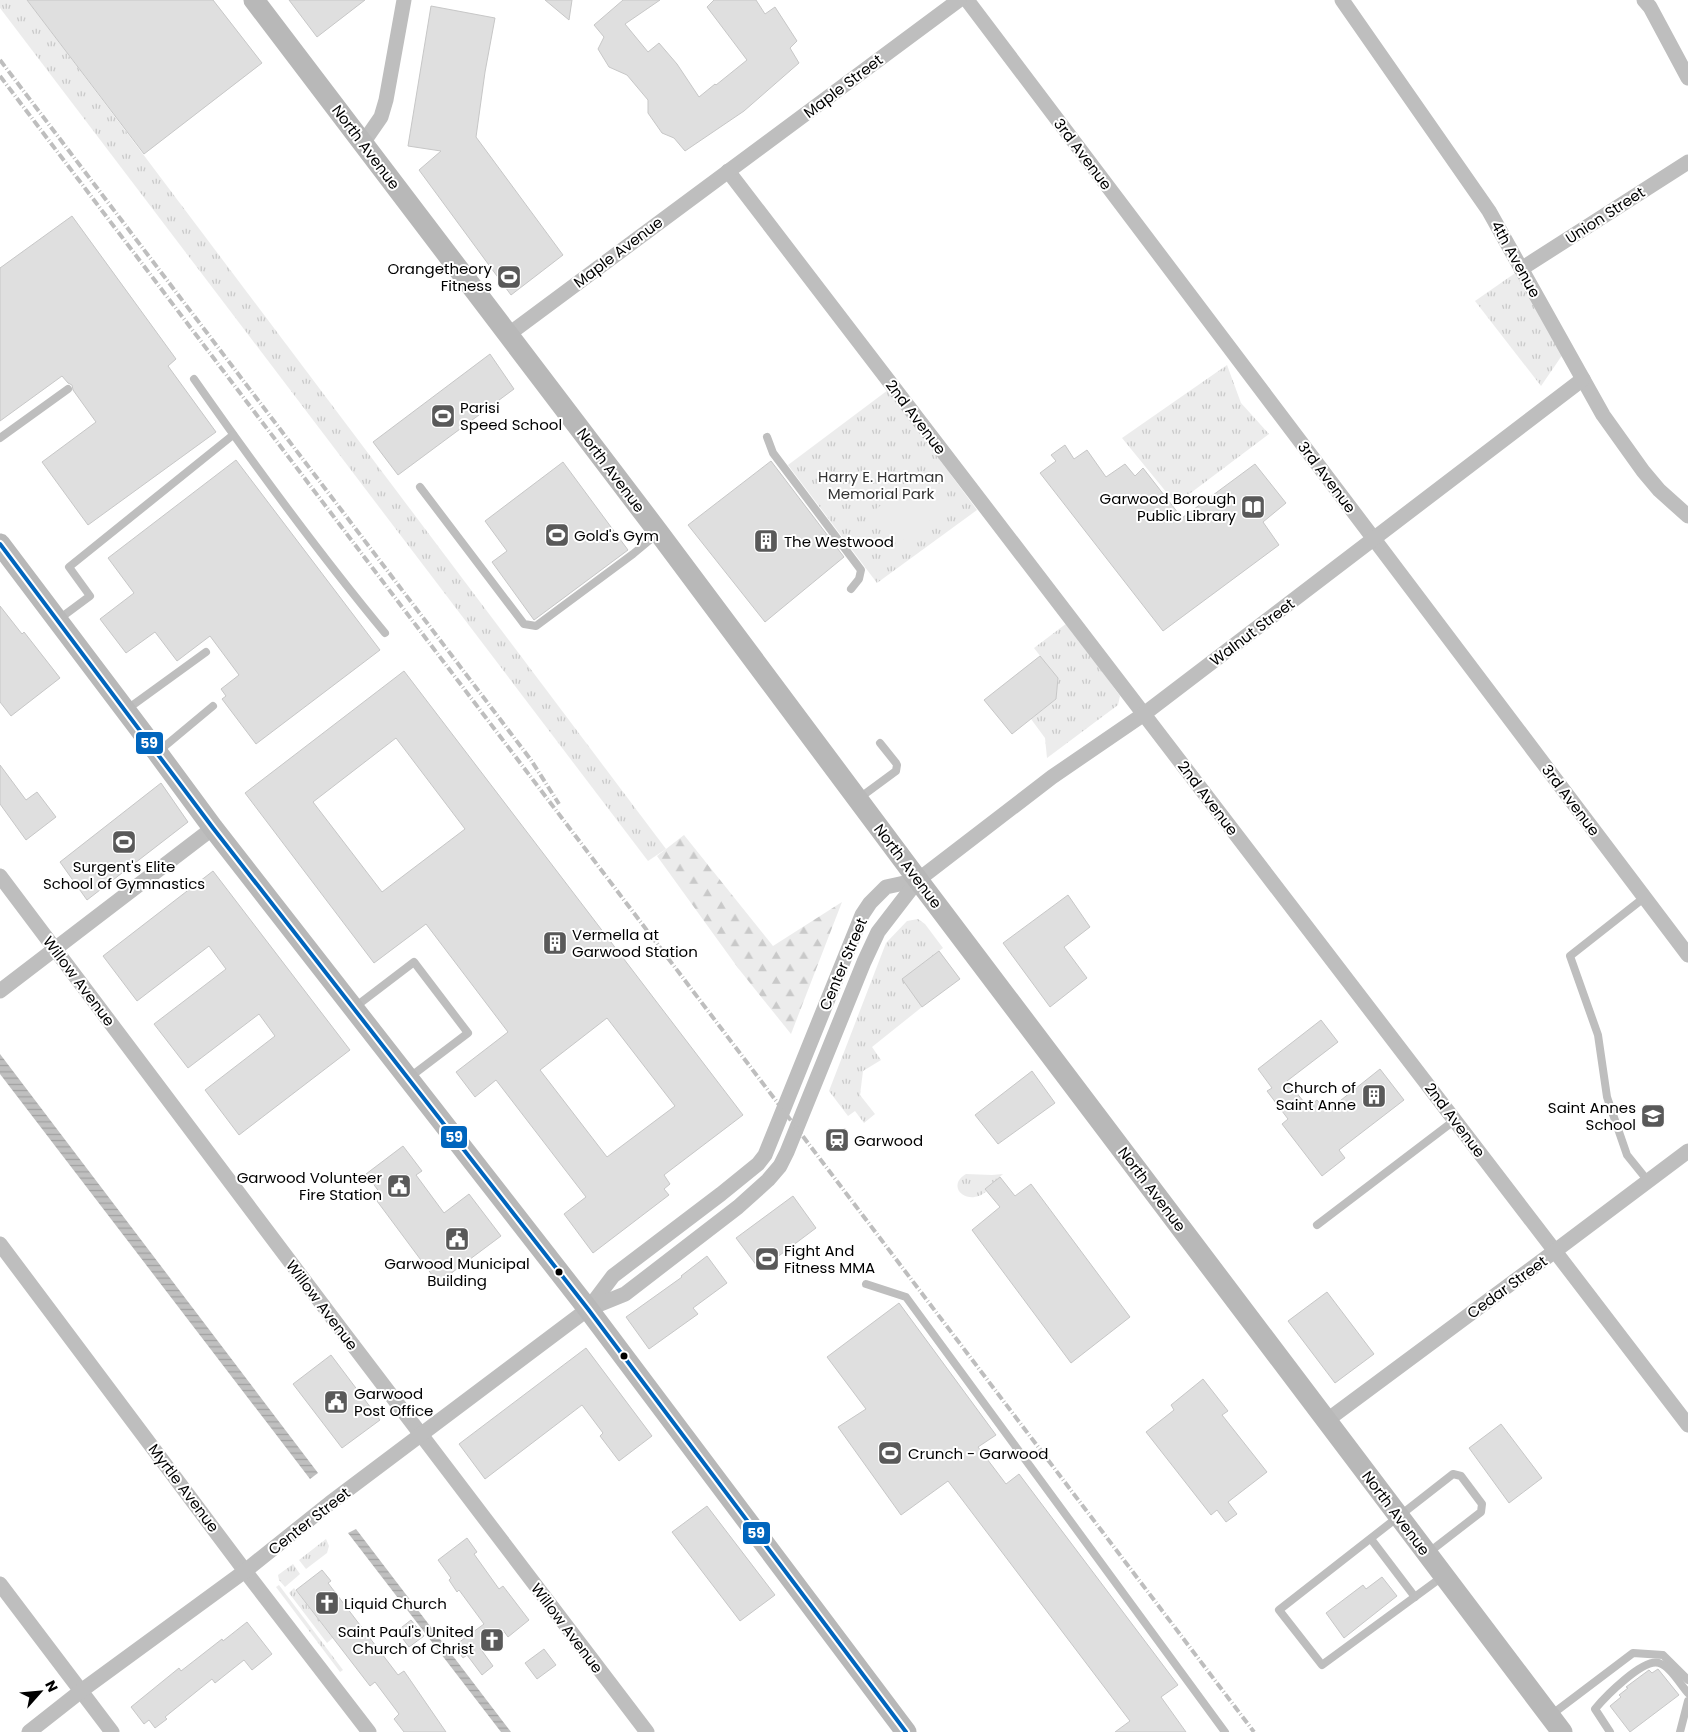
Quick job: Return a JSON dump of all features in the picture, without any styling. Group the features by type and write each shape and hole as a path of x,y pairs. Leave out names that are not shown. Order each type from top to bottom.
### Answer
{"main road":[{"name":"North Avenue","path":"254,0 509,334 918,880 1556,1724"},
{"path":"0,544 213,828 588,1308 906,1732"}],"street":[{"path":"363,143 381,116 386,100 404,0"},
{"name":"Maple Street","path":"728,171 959,0"},
{"name":"3rd Avenue","path":"967,0 1688,955"},
{"name":"4th Avenue","path":"1342,0 1489,211 1603,415 1643,471 1659,490 1688,516"},
{"path":"1644,0 1650,7 1688,78"},
{"name":"Union Street","path":"1521,269 1688,162"},
{"name":"Maple Avenue","path":"509,334 728,171"},
{"name":"2nd Avenue","path":"728,171 1688,1425"},
{"name":"Walnut Street","path":"918,880 1052,777 1144,714 1583,379"},
{"path":"0,991 213,828"},
{"name":"Willow Avenue","path":"0,876 646,1732"},
{"name":"Center Street","path":"29,1732 245,1571 420,1434 588,1308 613,1276 722,1194 758,1164 765,1155 862,915 870,903 886,887 918,880"},
{"name":"Center Street","path":"588,1308 625,1294 753,1195 780,1166 878,932 918,880"},
{"name":"Cedar Street","path":"1326,1421 1688,1151"},
{"name":"Myrtle Avenue","path":"0,1244 245,1571 369,1732"},
{"path":"0,1584 112,1732"}],"lane":[{"path":"194,379 299,524 385,633"},
{"path":"0,438 68,389"},
{"path":"57,620 90,596 69,567 233,434"},
{"path":"767,437 773,453 861,570 859,579 851,589"},
{"path":"420,487 524,624 536,626 659,533"},
{"path":"126,710 206,652"},
{"path":"157,752 213,706"},
{"path":"858,799 896,771 896,763 880,743"},
{"path":"1645,897 1570,956 1598,1035 1607,1096 1627,1155 1648,1181"},
{"path":"354,1008 414,962 468,1033 408,1078"},
{"path":"1317,1225 1455,1120"},
{"path":"866,1284 906,1297 1225,1732"},
{"path":"1427,1554 1481,1512 1482,1504 1461,1476 1454,1474 1279,1610 1322,1665 1443,1576"},
{"path":"1371,1539 1415,1597"},
{"path":"1556,1724 1633,1653 1663,1655 1688,1680"},
{"path":"1610,1732 1595,1709 1608,1694 1646,1664 1657,1663 1666,1668 1688,1693"},
{"path":"1680,1732 1688,1701"}],"green space":[{"path":"0,0 27,0 666,849 648,861 0,8"},
{"path":"1521,269 1563,354 1541,386 1475,301"},
{"path":"1227,365 1241,403 1269,434 1176,504 1122,438"},
{"name":"Harry E. Hartman Memorial Park","path":"888,390 977,510 877,583 788,465"},
{"path":"927,471 952,504 900,542 876,509"},
{"path":"1067,623 1120,696 1118,705 1047,758 1045,738 1031,719 1056,699 1058,679 1034,648"},
{"path":"684,835 773,946 842,902 791,1034 738,968 657,856"},
{"path":"918,919 925,924 943,948 903,979 922,1007 872,1047 881,1060 863,1071 860,1095 875,1114 864,1123 855,1111 848,1116 829,1091 886,943 907,921"},
{"path":"966,1174 1003,1174 986,1189 987,1191 979,1196 972,1197 966,1196 958,1189 960,1179"},
{"path":"326,1539 329,1546 327,1553 306,1569 299,1560"},
{"path":"293,1564 300,1574 285,1587 279,1580 278,1575"},
{"path":"279,1585 343,1670 340,1672 276,1587"},
{"path":"294,1588 331,1636 335,1636 327,1643 289,1593"}],"shaded area":[{"path":"0,1054 318,1473 310,1479 0,1074"},
{"path":"356,1529 511,1732 501,1732 348,1533"}],"building":[{"path":"27,0 213,0 262,63 144,154"},
{"path":"289,0 365,0 317,37"},
{"path":"545,0 572,0 569,20"},
{"path":"623,0 660,0 625,24 648,52 659,43 677,64 699,97 747,60 707,7 714,0 756,0 765,14 775,7 797,41 790,48 799,63 744,111 685,151 674,138 662,133 648,113 648,100 627,75 609,67 598,49 604,37 594,25"},
{"path":"431,6 495,18 476,137 563,255 511,295 419,170 441,151 408,146"},
{"path":"72,216 176,359 168,366 216,432 88,525 42,462 96,422 73,390 72,385 62,376 0,421 0,268"},
{"name":"Parisi Speed School","path":"490,354 514,389 398,475 373,442"},
{"path":"1065,445 1074,459 1087,450 1106,477 1125,464 1135,476 1143,468 1182,518 1255,464 1286,503 1263,522 1279,545 1163,631 1040,473 1056,461 1051,455"},
{"path":"236,460 380,650 256,744 222,699 226,696 221,689 239,675 210,636 177,661 155,632 126,653 100,619 134,593 108,558"},
{"name":"The Westwood","path":"771,461 844,557 765,622 688,525"},
{"name":"Gold's Gym","path":"563,462 628,550 534,620 492,562 507,551 485,521"},
{"path":"0,606 22,634 24,632 60,678 11,716 0,702"},
{"path":"1040,656 1058,678 1056,699 1012,734 984,700"},
{"name":"Vermella at Garwood Station","path":"404,671 743,1115 664,1175 670,1184 664,1189 669,1195 593,1253 564,1214 586,1197 496,1080 475,1097 456,1072 508,1032 426,924 374,963 245,793","holes":["396,738 465,829 382,892 313,802","607,1018 675,1106 607,1157 540,1070"]},
{"path":"0,765 26,800 37,792 56,817 26,840 0,804"},
{"name":"Surgent's Elite School of Gymnastics","path":"161,783 188,822 87,900 60,862"},
{"path":"213,871 350,1050 239,1135 205,1090 275,1036 259,1014 188,1068 154,1024 226,969 209,946 137,1001 103,956"},
{"path":"1068,895 1090,927 1064,947 1087,978 1050,1007 1003,943"},
{"path":"939,951 960,979 922,1007 902,979"},
{"name":"Church of Saint Anne","path":"1321,1020 1338,1042 1287,1081 1308,1107 1317,1100 1326,1112 1380,1069 1404,1100 1339,1150 1345,1158 1322,1176 1282,1124 1288,1119 1267,1091 1272,1088 1258,1069"},
{"path":"1032,1071 1055,1103 998,1144 975,1115"},
{"path":"403,1146 422,1171 416,1175 444,1213 469,1194 501,1236 438,1283 377,1201 383,1197 366,1174"},
{"path":"1000,1177 1015,1196 1031,1184 1130,1317 1071,1363 972,1230 1000,1207 985,1189"},
{"path":"793,1196 816,1228 760,1270 736,1238"},
{"path":"707,1256 727,1283 693,1308 698,1314 649,1349 626,1317 682,1277"},
{"path":"1327,1292 1374,1354 1335,1383 1288,1321"},
{"path":"899,1303 996,1435 978,1447 1006,1484 1019,1474 1178,1685 1161,1697 1186,1732 1115,1732 1130,1721 948,1481 901,1515 838,1427 866,1409 827,1357"},
{"path":"586,1348 652,1436 619,1461 600,1436 603,1433 582,1405 485,1479 459,1444"},
{"name":"Garwood Post Office","path":"331,1355 380,1420 342,1448 293,1384"},
{"path":"1203,1379 1228,1411 1222,1415 1267,1472 1228,1502 1237,1514 1226,1522 1217,1510 1211,1515 1146,1432 1174,1410 1171,1405"},
{"path":"1501,1424 1542,1478 1509,1503 1469,1448"},
{"path":"707,1506 775,1595 740,1621 672,1532"},
{"path":"467,1538 477,1552 474,1554 499,1589 503,1586 529,1620 508,1637 503,1630 480,1648 493,1666 482,1675 467,1655 463,1658 454,1646 484,1624 459,1590 457,1592 449,1580 451,1578 438,1560"},
{"path":"322,1570 331,1581 328,1583 398,1675 404,1671 446,1732 404,1732 394,1719 399,1714 375,1682 370,1686 296,1590"},
{"path":"1382,1577 1397,1596 1344,1638 1326,1613 1363,1585 1366,1589"},
{"path":"411,1620 424,1636 409,1647 397,1631"},
{"path":"247,1622 272,1654 252,1670 244,1660 215,1683 212,1679 165,1717 167,1719 155,1728 149,1720 144,1724 131,1707 179,1668 181,1671"},
{"path":"544,1649 556,1665 537,1679 525,1663"},
{"path":"1658,1669 1679,1695 1630,1732 1610,1706 1621,1697 1619,1695 1628,1688 1626,1687 1649,1670 1652,1673"}],"railway":[{"path":"0,60 531,760 559,804"},
{"path":"0,76 1254,1732"}],"transit line":[{"name":"59","path":"0,544 213,828 588,1309 906,1732"}],"place":[{"name":"Orangetheory Fitness","path":"509,277"},
{"name":"Parisi Speed School","path":"443,416"},
{"name":"Garwood Borough Public Library","path":"1253,507"},
{"name":"Gold's Gym","path":"557,535"},
{"name":"The Westwood","path":"766,541"},
{"name":"Surgent's Elite School of Gymnastics","path":"124,842"},
{"name":"Vermella at Garwood Station","path":"555,943"},
{"name":"Church of Saint Anne","path":"1374,1096"},
{"name":"Saint Annes School","path":"1653,1116"},
{"name":"Garwood","path":"837,1140"},
{"name":"Garwood Volunteer Fire Station","path":"399,1186"},
{"name":"Garwood Municipal Building","path":"457,1239"},
{"name":"Fight And Fitness MMA","path":"767,1259"},
{"name":"Garwood Post Office","path":"336,1402"},
{"name":"Crunch - Garwood","path":"890,1453"},
{"name":"Liquid Church","path":"327,1603"},
{"name":"Saint Paul's United Church of Christ","path":"492,1640"}]}
